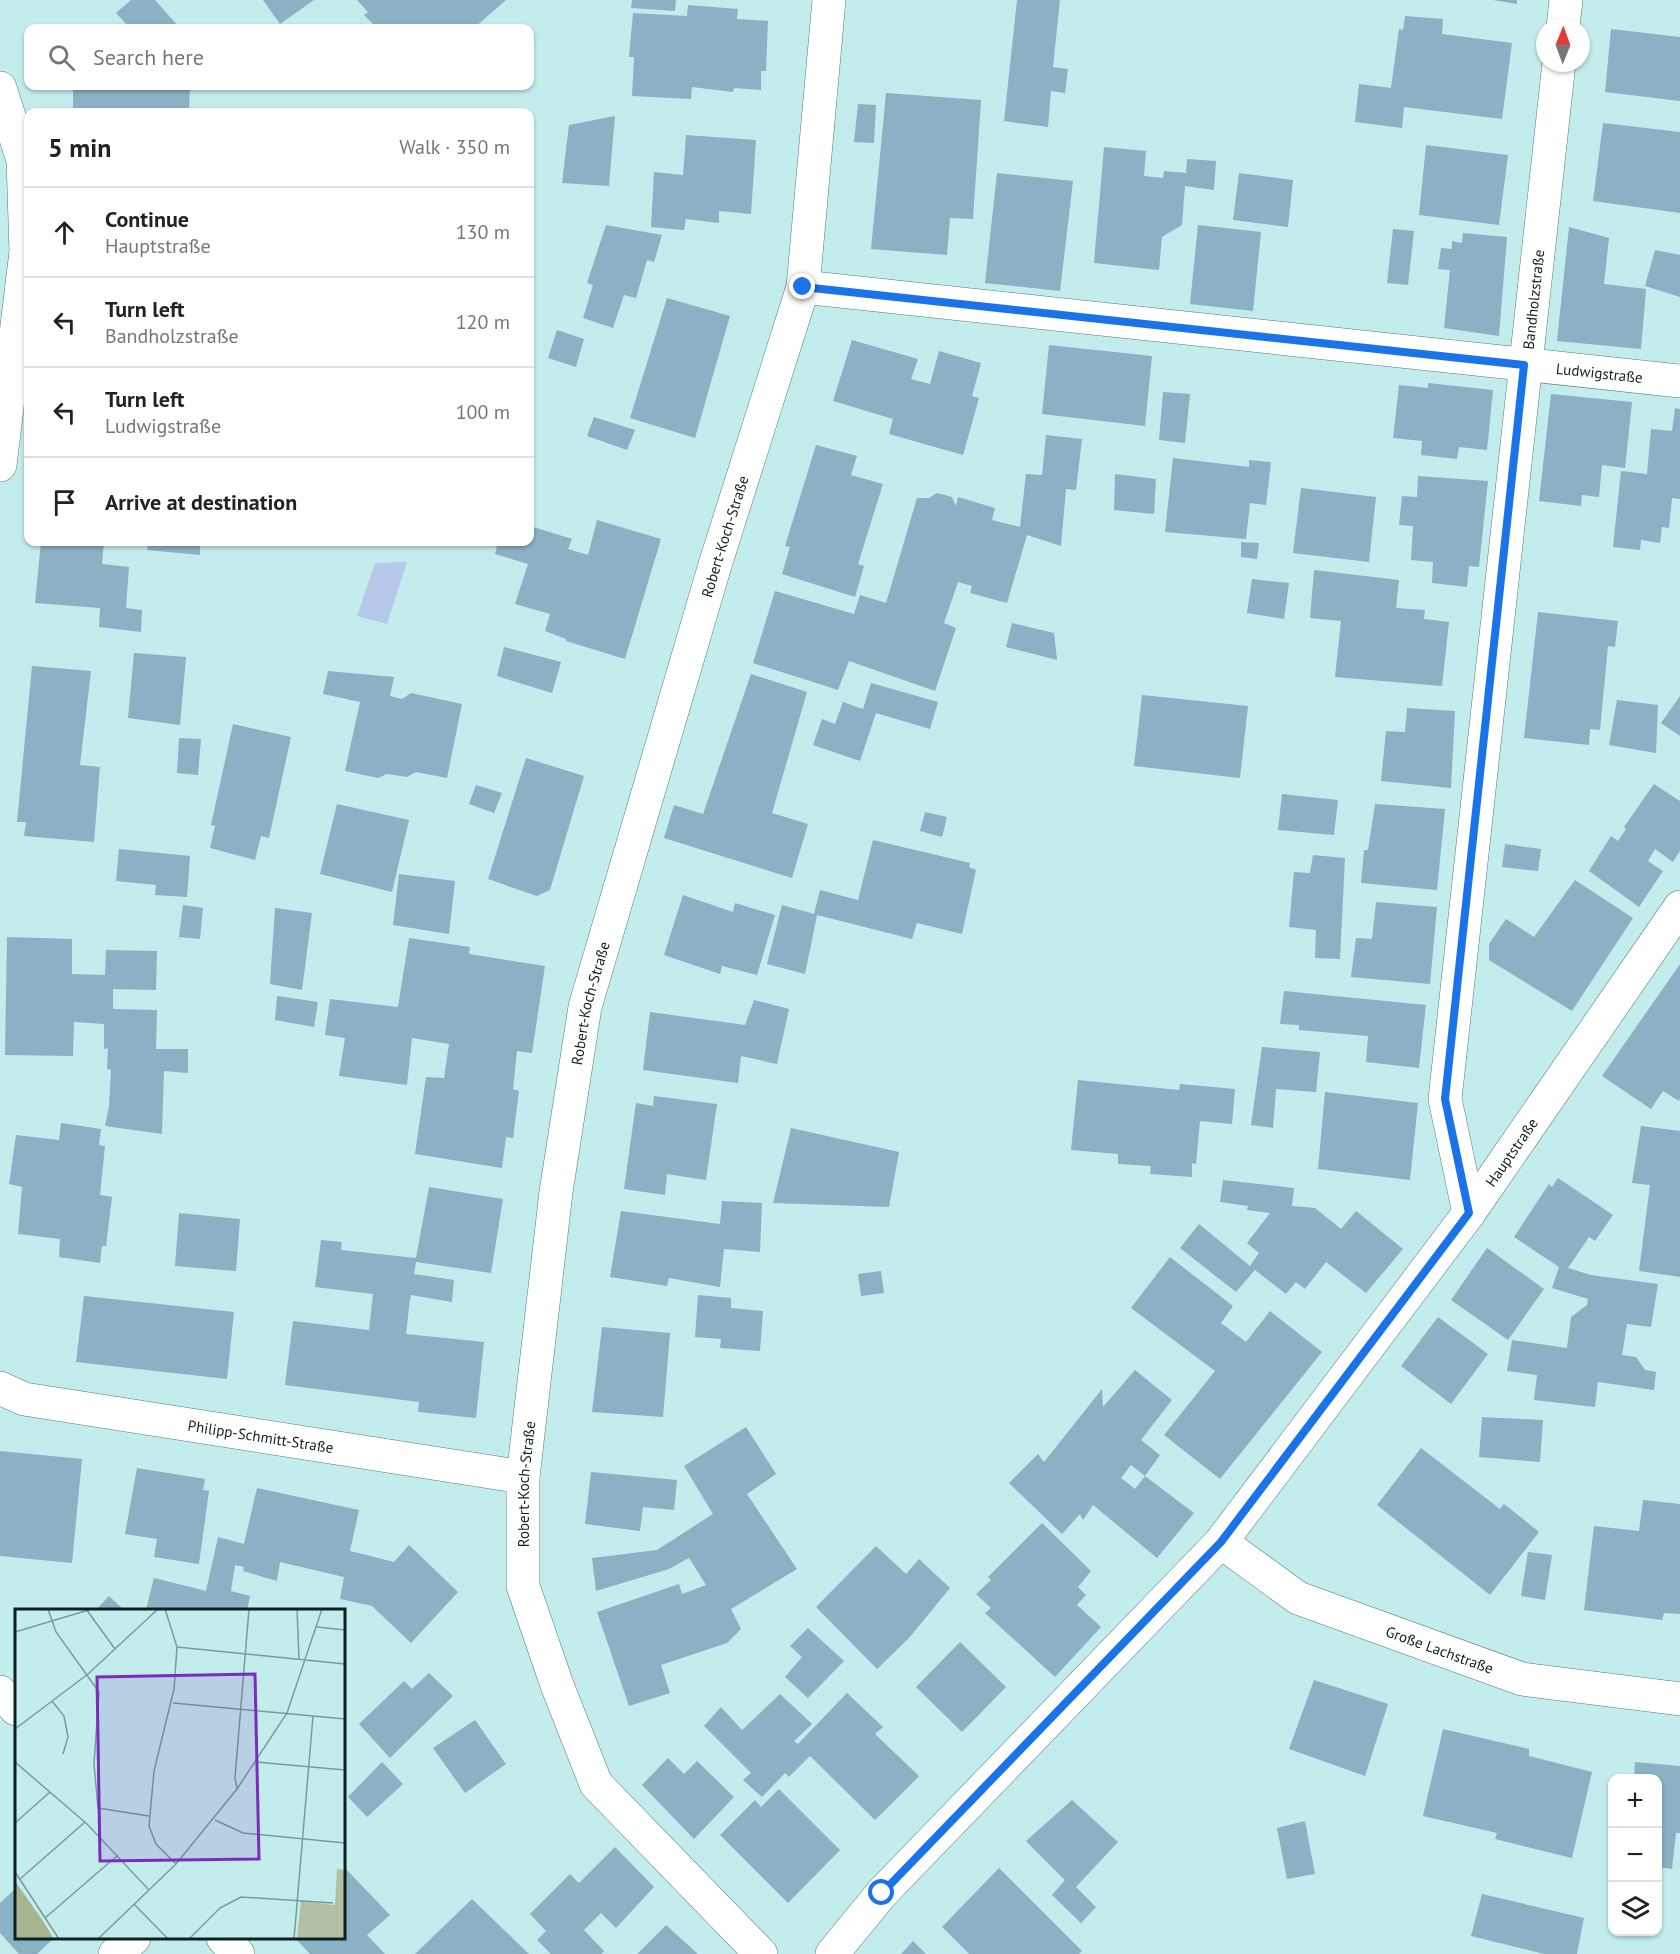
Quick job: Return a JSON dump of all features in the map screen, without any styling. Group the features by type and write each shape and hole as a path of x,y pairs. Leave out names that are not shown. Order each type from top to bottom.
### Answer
{"street":[{"name":"Robert-Koch-Straße","path":"761,1954 596,1784 557,1685 523,1586 523,1477 556,1192 585,1007 715,565 803,287 829,0"},
{"path":"1564,18 1566,0"},
{"name":"Bandholzstraße","path":"1469,1213 1445,1099 1558,72"},
{"path":"0,88 9,109 23,160 24,191"},
{"path":"0,465 24,268"},
{"name":"Ludwigstraße","path":"803,287 1680,381"},
{"name":"Hauptstraße","path":"832,1954 882,1893 1221,1542 1469,1213 1676,919"},
{"name":"Philipp-Schmitt-Straße","path":"0,1388 24,1399 523,1477"},
{"name":"Große Lachstraße","path":"1221,1542 1298,1598 1522,1679 1680,1699"},
{"path":"0,1692 15,1708"},
{"path":"115,1954 133,1939"},
{"path":"224,1939 238,1954"}],"water":[{"path":"407,562 387,624 357,616 375,563"}],"building":[{"path":"131,0 155,0 176,24 126,24 116,13"},
{"path":"263,0 314,0 280,24"},
{"path":"357,0 506,0 479,24 373,24 364,15 368,12"},
{"path":"632,0 676,0 675,11 631,8"},
{"path":"1017,0 1060,0 1053,67 1068,69 1065,93 1051,91 1048,127 1004,121"},
{"path":"1493,0 1517,0 1517,4"},
{"path":"688,5 738,9 737,19 768,21 766,71 761,71 761,90 734,88 733,92 692,87 691,99 632,96 634,57 629,57 633,13 687,16"},
{"path":"1405,16 1443,19 1442,34 1512,43 1502,119 1404,107 1402,128 1355,122 1359,84 1391,88 1399,29 1403,30"},
{"path":"1611,29 1680,37 1680,101 1605,92"},
{"path":"73,90 190,90 189,108 73,108"},
{"path":"886,93 981,100 973,219 950,218 947,255 871,249"},
{"path":"858,104 876,105 874,143 854,142"},
{"path":"615,116 609,186 562,183 569,125"},
{"path":"1603,123 1680,132 1680,213 1593,201"},
{"path":"686,135 756,140 751,214 719,211 719,223 686,219 684,230 651,227 654,172 683,175"},
{"path":"1426,145 1508,155 1499,225 1419,215"},
{"path":"1104,147 1146,151 1144,176 1163,178 1164,171 1186,173 1187,159 1216,161 1214,190 1185,186 1182,225 1162,237 1159,270 1094,263"},
{"path":"997,173 1073,181 1060,291 985,283"},
{"path":"1239,173 1293,180 1288,227 1233,220"},
{"path":"606,225 662,235 654,262 647,260 636,298 624,295 613,328 583,318 593,285 587,283"},
{"path":"1198,225 1261,232 1253,311 1190,304"},
{"path":"1569,227 1609,238 1604,284 1646,289 1641,349 1557,341"},
{"path":"1393,229 1414,231 1408,285 1387,283"},
{"path":"1463,233 1507,237 1499,336 1444,328 1450,270 1438,269 1441,248 1452,249 1452,241 1462,243"},
{"path":"1655,250 1680,255 1680,297 1645,286"},
{"path":"667,298 730,316 695,438 630,418"},
{"path":"557,330 584,339 576,367 548,358"},
{"path":"852,340 918,359 911,379 930,384 939,351 981,363 972,396 979,398 963,455 889,434 893,419 833,401"},
{"path":"1049,345 1152,356 1145,426 1042,414"},
{"path":"1428,383 1493,390 1487,450 1459,447 1457,459 1421,455 1422,441 1393,438 1399,385 1428,388"},
{"path":"1163,392 1190,394 1185,443 1159,440"},
{"path":"1551,394 1632,402 1625,468 1602,465 1599,497 1582,495 1581,506 1539,501"},
{"path":"1675,408 1680,409 1680,499 1672,498 1669,528 1662,527 1660,543 1641,540 1640,550 1613,547 1621,471 1647,474 1651,429 1672,431"},
{"path":"594,417 635,430 627,450 587,436"},
{"path":"1046,435 1082,439 1076,490 1066,489 1061,546 1027,535 1007,603 970,593 972,586 958,582 944,623 956,628 935,691 849,661 838,690 753,663 775,591 854,614 860,595 886,603 917,498 929,498 937,493 952,497 956,506 958,497 995,508 992,520 1020,527 1026,474 1042,475"},
{"path":"816,445 857,456 851,475 883,484 858,564 864,566 855,597 782,574 790,547 785,546"},
{"path":"1173,458 1249,467 1249,460 1271,462 1266,505 1250,503 1246,539 1165,532"},
{"path":"1115,474 1156,479 1154,514 1114,510"},
{"path":"1418,476 1488,481 1479,567 1469,566 1467,587 1432,583 1433,562 1411,560 1413,526 1399,525 1402,496 1417,497"},
{"path":"1301,488 1376,497 1369,562 1293,553"},
{"path":"597,520 661,539 625,659 566,641 566,639 545,631 550,614 515,604 528,564 495,554 497,546 534,546 534,527 572,539 568,549 588,555"},
{"path":"1241,542 1259,543 1257,559 1241,557"},
{"path":"41,546 104,546 102,564 129,567 126,608 142,610 141,632 99,627 100,608 35,603"},
{"path":"148,546 200,546 200,555 147,550"},
{"path":"1314,570 1399,580 1396,608 1425,610 1424,619 1449,622 1442,686 1335,677 1341,621 1310,618"},
{"path":"1252,579 1289,583 1284,619 1247,613"},
{"path":"1538,612 1618,621 1615,647 1608,646 1600,730 1590,729 1589,745 1524,738"},
{"path":"1012,623 1054,633 1057,660 1006,647"},
{"path":"504,647 561,662 552,693 497,676"},
{"path":"134,653 186,657 180,725 128,718"},
{"path":"32,666 91,671 80,765 100,767 94,842 24,836 26,822 17,822"},
{"path":"328,671 394,677 390,696 402,699 411,693 462,704 447,778 416,772 407,777 387,774 378,778 345,771 360,702 323,694"},
{"path":"751,674 807,692 772,813 808,824 792,878 664,838 674,805 703,814"},
{"path":"871,683 938,702 930,729 876,713 860,761 813,745 822,719 835,724 843,702 863,709"},
{"path":"1142,695 1248,706 1240,778 1134,766"},
{"path":"1680,696 1680,736 1661,723"},
{"path":"1617,700 1658,705 1656,753 1609,745"},
{"path":"1407,708 1455,711 1451,788 1381,781 1386,731 1405,732"},
{"path":"233,724 291,737 269,838 261,836 255,860 210,848 215,826 211,825"},
{"path":"179,738 201,739 198,775 177,773"},
{"path":"526,758 584,776 550,890 537,896 488,879"},
{"path":"1654,784 1680,801 1680,851 1673,862 1655,849 1648,861 1663,871 1639,907 1589,871 1611,836 1618,841 1626,829 1624,827"},
{"path":"476,785 502,793 494,813 469,804"},
{"path":"1282,794 1338,800 1334,835 1278,830"},
{"path":"337,804 409,820 392,892 320,874"},
{"path":"1375,804 1445,809 1437,890 1361,883 1364,850 1368,850"},
{"path":"925,812 947,817 942,837 920,831"},
{"path":"873,840 970,863 969,867 976,870 962,934 917,923 912,939 817,915 805,974 767,964 782,905 814,914 820,890 858,900"},
{"path":"1505,844 1541,849 1538,871 1502,867"},
{"path":"119,849 190,856 187,897 155,895 156,885 116,881"},
{"path":"1313,855 1345,858 1340,959 1315,958 1316,930 1289,927 1294,872 1310,873"},
{"path":"399,874 455,881 449,934 393,925"},
{"path":"1575,880 1633,918 1572,1011 1489,960 1489,944 1506,919 1534,937"},
{"path":"683,895 733,912 735,903 775,915 757,975 722,966 720,974 664,955"},
{"path":"1376,902 1437,907 1430,984 1351,977 1356,938 1372,939"},
{"path":"183,905 203,908 200,939 179,937"},
{"path":"275,908 312,913 302,990 270,984"},
{"path":"7,937 72,939 72,974 105,975 106,950 157,951 156,990 113,989 113,1009 157,1010 156,1049 188,1049 188,1073 164,1071 162,1134 105,1126 109,1106 111,1070 107,1069 108,1048 104,1049 104,1024 74,1022 73,1056 5,1055"},
{"path":"409,938 470,947 469,954 545,966 532,1053 517,1051 513,1089 519,1091 513,1138 506,1137 502,1168 415,1154 426,1077 444,1078 449,1044 412,1038 407,1085 339,1076 345,1038 325,1035 330,999 398,1007"},
{"path":"1680,964 1680,1099 1679,1101 1663,1091 1651,1109 1602,1076"},
{"path":"1284,991 1426,1005 1419,1068 1366,1062 1368,1036 1299,1030 1299,1025 1280,1024"},
{"path":"277,996 318,1002 314,1027 275,1020"},
{"path":"754,1000 789,1009 777,1064 741,1056 738,1083 643,1070 650,1012 745,1025"},
{"path":"1262,1047 1320,1052 1316,1092 1276,1089 1273,1128 1251,1125"},
{"path":"1078,1080 1179,1090 1180,1084 1235,1089 1232,1124 1200,1121 1196,1164 1192,1163 1192,1177 1150,1174 1151,1166 1118,1164 1118,1154 1071,1150"},
{"path":"1325,1092 1418,1103 1410,1180 1318,1169"},
{"path":"654,1096 717,1104 706,1180 667,1174 665,1195 624,1189 636,1103 653,1106"},
{"path":"61,1123 101,1129 99,1145 105,1146 100,1195 112,1197 106,1246 102,1246 100,1263 59,1257 60,1239 18,1234 22,1187 9,1184 16,1135 59,1140"},
{"path":"1641,1126 1680,1131 1680,1277 1639,1271 1650,1185 1632,1183"},
{"path":"791,1128 899,1152 889,1207 773,1203"},
{"path":"1558,1178 1613,1215 1595,1241 1589,1237 1568,1268 1591,1275 1658,1284 1651,1327 1627,1324 1622,1355 1636,1357 1645,1370 1656,1372 1654,1390 1598,1382 1595,1407 1534,1400 1537,1375 1507,1371 1512,1340 1567,1348 1571,1317 1587,1305 1588,1299 1552,1288 1559,1267 1514,1237 1549,1184 1552,1187"},
{"path":"1223,1180 1294,1188 1292,1206 1315,1208 1341,1229 1356,1211 1403,1249 1366,1293 1326,1262 1305,1289 1296,1282 1286,1294 1255,1270 1236,1292 1180,1248 1199,1224 1250,1266 1259,1253 1247,1243 1270,1213 1247,1210 1248,1206 1220,1202"},
{"path":"429,1187 503,1199 491,1273 416,1262 414,1274 454,1280 452,1302 411,1295 410,1299 406,1334 484,1342 476,1418 418,1412 419,1402 285,1385 293,1321 369,1330 373,1294 315,1287 321,1240 342,1242 341,1250 416,1258"},
{"path":"722,1201 762,1203 760,1252 724,1249 720,1287 669,1278 667,1286 610,1277 621,1211 720,1224"},
{"path":"179,1213 240,1219 236,1271 175,1266"},
{"path":"1487,1248 1544,1289 1508,1340 1451,1300"},
{"path":"1170,1257 1233,1306 1221,1323 1246,1342 1270,1311 1322,1352 1220,1479 1164,1435 1215,1371 1131,1308"},
{"path":"881,1271 884,1293 861,1296 858,1274"},
{"path":"698,1295 731,1298 731,1308 763,1311 760,1351 720,1348 721,1339 695,1337"},
{"path":"84,1296 234,1312 227,1379 76,1362"},
{"path":"1438,1317 1488,1354 1451,1404 1401,1366"},
{"path":"602,1327 670,1333 663,1417 592,1412"},
{"path":"1135,1370 1172,1400 1141,1440 1160,1455 1145,1476 1194,1513 1157,1558 1093,1505 1083,1520 1080,1514 1062,1534 1009,1483 1038,1454 1044,1462 1102,1389 1103,1407","holes":["1131,1465 1145,1476 1135,1489 1121,1478"]},
{"path":"1482,1417 1543,1420 1540,1462 1479,1457"},
{"path":"746,1427 776,1474 747,1494 797,1569 731,1609 741,1629 727,1643 661,1665 670,1693 629,1706 597,1612 679,1584 682,1594 706,1585 689,1558 669,1569 596,1591 592,1558 657,1550 713,1514 684,1466"},
{"path":"1421,1448 1500,1509 1504,1504 1539,1532 1490,1595 1377,1505"},
{"path":"0,1451 82,1459 72,1563 0,1556"},
{"path":"137,1468 205,1479 203,1490 209,1491 199,1564 154,1557 157,1539 125,1534"},
{"path":"591,1472 677,1480 674,1510 643,1507 640,1531 585,1524"},
{"path":"257,1488 359,1510 350,1551 394,1562 409,1545 458,1592 411,1643 372,1606 340,1599 344,1577 280,1562 277,1581 243,1571 244,1567 235,1565 231,1591 250,1596 247,1609 146,1609 154,1578 206,1591 218,1537 244,1544"},
{"path":"1643,1500 1680,1504 1680,1614 1664,1613 1662,1620 1584,1610 1594,1526 1639,1531"},
{"path":"1042,1523 1091,1571 1078,1587 1086,1595 1077,1605 1101,1627 1055,1677 985,1613 991,1608 976,1594 991,1580 988,1577"},
{"path":"876,1546 906,1574 919,1559 950,1588 909,1638 877,1669 816,1607"},
{"path":"1528,1552 1552,1555 1545,1600 1521,1596"},
{"path":"109,1596 123,1609 97,1609"},
{"path":"808,1628 844,1661 808,1698 785,1677 802,1657 790,1646"},
{"path":"960,1642 1006,1687 962,1732 916,1687"},
{"path":"429,1673 453,1696 390,1758 359,1724 404,1681 412,1689"},
{"path":"1314,1680 1388,1704 1365,1776 1289,1749"},
{"path":"847,1693 883,1727 875,1734 919,1776 875,1820 810,1756 789,1777 785,1773 762,1797 743,1780 751,1773 704,1726 721,1707 742,1730 780,1694 812,1724 794,1741 798,1744"},
{"path":"475,1720 506,1764 465,1793 433,1748"},
{"path":"1443,1729 1529,1749 1529,1756 1592,1772 1572,1858 1495,1839 1497,1833 1423,1816"},
{"path":"668,1758 684,1774 697,1761 734,1797 694,1839 642,1785"},
{"path":"382,1762 403,1784 367,1817 348,1797"},
{"path":"1635,1762 1680,1766 1680,1833 1676,1833 1672,1869 1662,1868 1662,1774 1634,1774"},
{"path":"779,1789 840,1850 788,1903 720,1835 755,1800 761,1807"},
{"path":"1072,1800 1118,1842 1076,1887 1096,1907 1081,1923 1052,1895 1065,1880 1026,1841"},
{"path":"1305,1821 1315,1874 1287,1879 1277,1828"},
{"path":"615,1847 654,1887 616,1928 601,1913 584,1930 604,1951 601,1954 551,1954 537,1940 546,1931 530,1914 570,1874 579,1883"},
{"path":"345,1868 390,1915 367,1935 385,1954 310,1954 296,1939 345,1939"},
{"path":"999,1868 1082,1951 1079,1954 969,1954 942,1927"},
{"path":"15,1889 15,1939 53,1939 37,1954 19,1954 0,1933 0,1903"},
{"path":"1482,1894 1584,1918 1577,1954 1544,1954 1471,1936"},
{"path":"472,1899 529,1954 415,1954"},
{"path":"666,1925 698,1954 637,1954"},
{"path":"913,1941 926,1954 901,1954"}],"route":[{"path":"803,287 1524,365 1445,1099 1469,1213 1221,1542 882,1893"}]}
